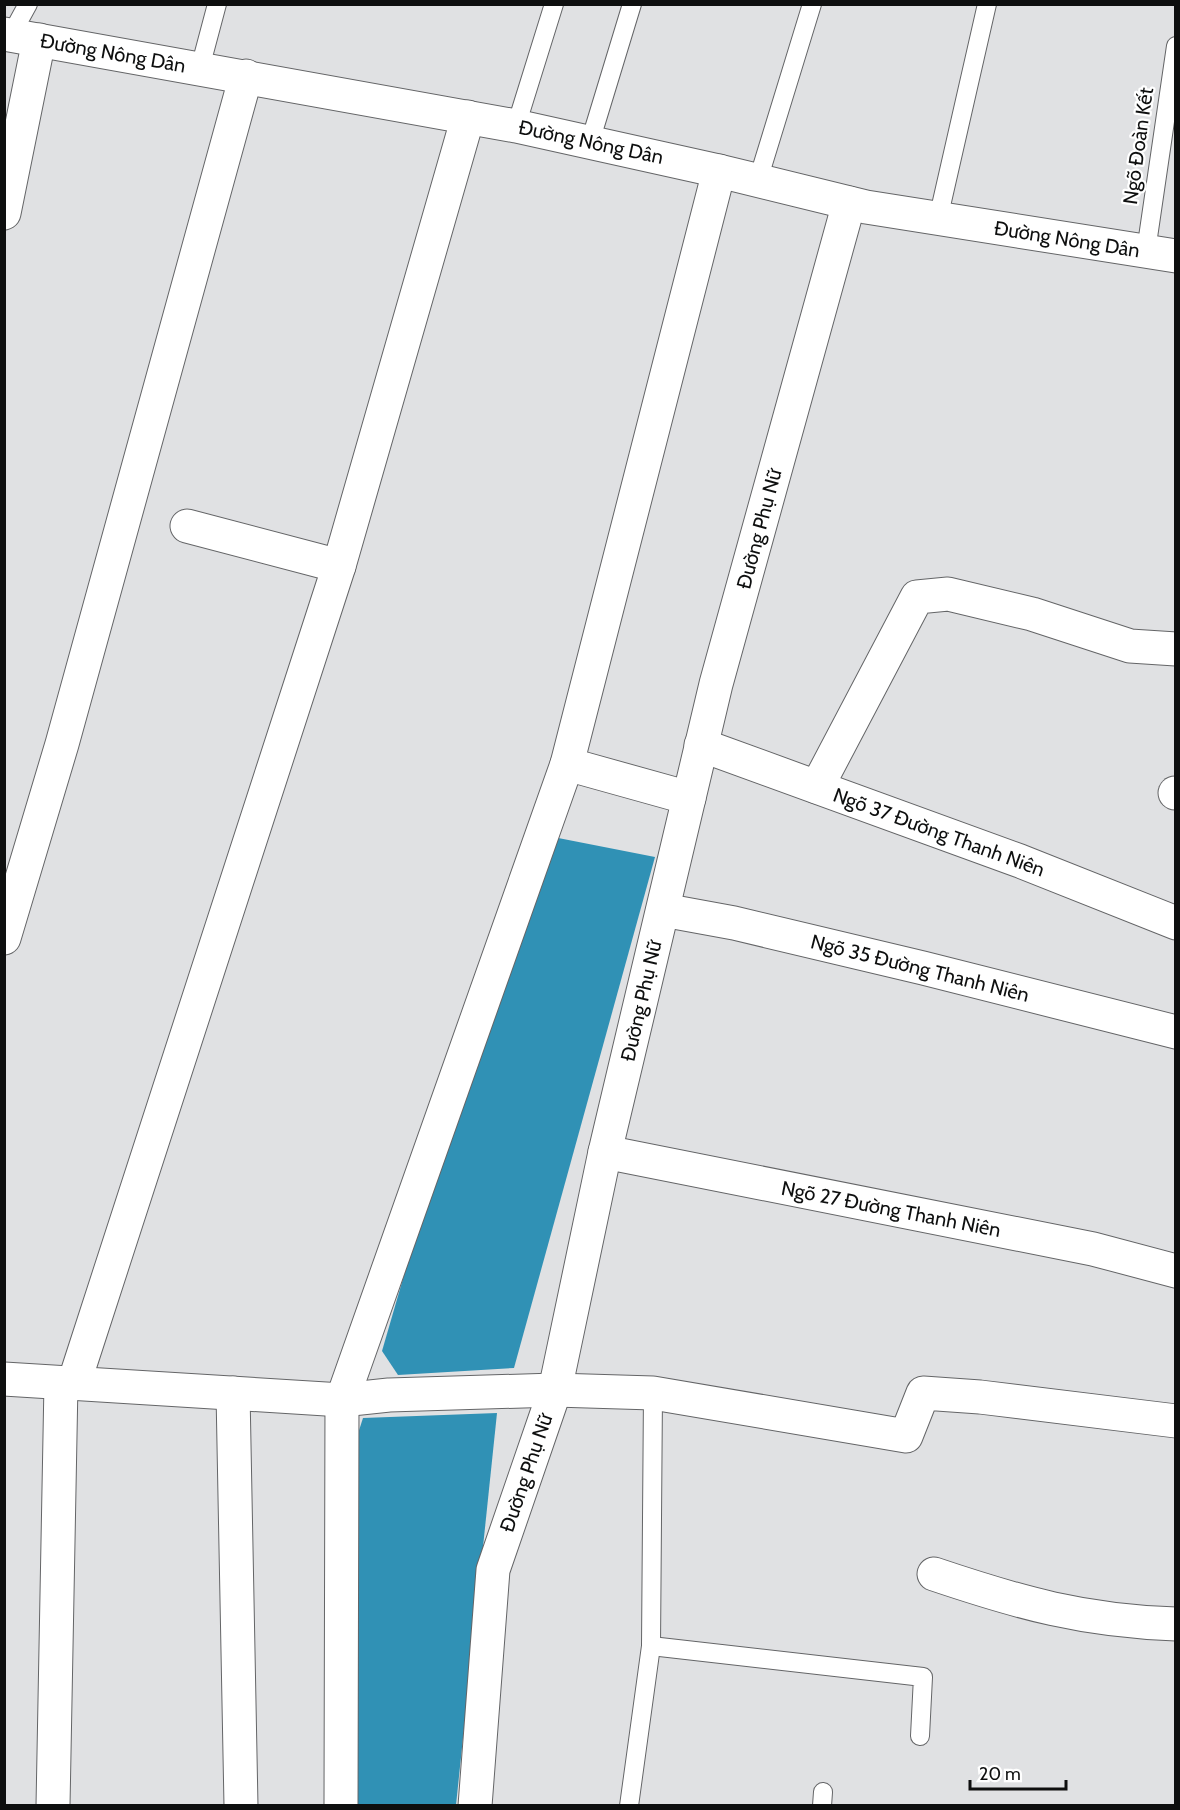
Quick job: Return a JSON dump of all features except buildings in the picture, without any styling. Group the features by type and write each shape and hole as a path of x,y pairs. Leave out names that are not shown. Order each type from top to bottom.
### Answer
{"street":[{"name":"Đường Nông Dân","path":"18,36 516,126 758,180 849,203 1161,254"},
{"path":"4,213 18,36"},
{"path":"4,938 62,744 246,76"},
{"path":"53,1806 68,1383 339,566 468,117"},
{"path":"341,1806 342,1400 567,764 719,171"},
{"name":"Đường Phụ Nữ","path":"475,1806 493,1570 555,1390 605,1152 716,684 849,203"},
{"path":"187,526 339,566"},
{"path":"817,787 917,597 948,594 1032,614 1130,646 1176,649"},
{"name":"Ngõ 37 Đường Thanh Niên","path":"701,745 1020,861 1176,923"},
{"path":"567,764 689,798"},
{"name":"Ngõ 35 Đường Thanh Niên","path":"663,910 734,923 1176,1032"},
{"name":"Ngõ 27 Đường Thanh Niên","path":"605,1152 1093,1249 1176,1271"},
{"path":"4,1379 342,1400 389,1395 555,1390 653,1393 906,1436 923,1393 980,1397 1176,1421"},
{"path":"233,1393 241,1806"},
{"path":"934,1574 1016,1601 1070,1614 1127,1622 1176,1624"}],"lane":[{"path":"18,36 28,4"},
{"path":"200,68 217,4"},
{"path":"516,126 554,4"},
{"path":"590,142 632,4"},
{"path":"758,180 812,4"},
{"path":"939,219 987,4"},
{"name":"Ngõ Đoàn Kết","path":"1161,254 1176,46"},
{"path":"629,1806 651,1646 653,1393"},
{"path":"651,1646 923,1677 920,1737"}],"water":[{"path":"548,836 655,857 514,1368 398,1375 382,1351 511,907"},
{"path":"497,1413 456,1805 346,1806 352,1452 363,1418"}]}
